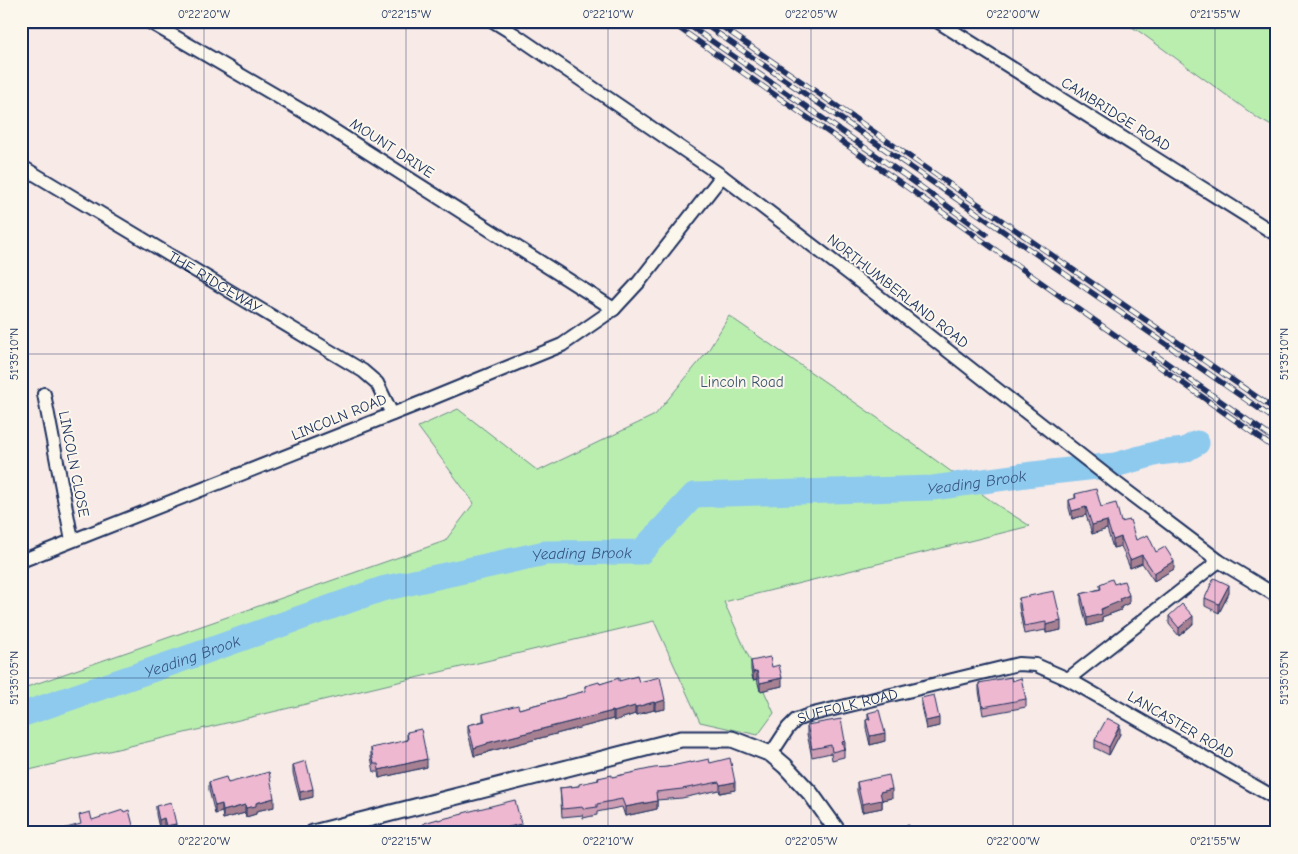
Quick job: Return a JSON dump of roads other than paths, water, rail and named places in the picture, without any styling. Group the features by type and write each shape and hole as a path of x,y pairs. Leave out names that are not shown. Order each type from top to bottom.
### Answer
{"street":[{"name":"MOUNT DRIVE","path":"148,21 311,116 614,308"},
{"name":"NORTHUMBERLAND ROAD","path":"493,21 722,176 877,294 1112,480 1219,561 1277,596"},
{"name":"CAMBRIDGE ROAD","path":"937,21 1277,235"},
{"name":"THE RIDGEWAY","path":"21,166 363,371 377,383 392,414"},
{"name":"LINCOLN ROAD","path":"21,561 562,345 614,308 640,282 722,176"},
{"name":"LINCOLN CLOSE","path":"44,394 72,540"},
{"path":"1068,679 1219,561"},
{"name":"SUFFOLK ROAD","path":"771,754 788,728 796,720 809,715 1018,664 1036,665 1068,679"},
{"name":"LANCASTER ROAD","path":"1068,679 1277,799"},
{"path":"313,833 681,739 732,740 771,754 786,766 811,794 839,833"}],"waterway":[{"name":"Yeading Brook","path":"21,715 382,589 545,553 641,552 694,495 933,488 1115,465 1158,453 1185,450 1197,443"}],"railway":[{"path":"669,21 1277,450"},
{"path":"683,21 986,234"},
{"path":"700,21 1277,421"},
{"path":"714,21 1277,411"},
{"path":"1154,354 1277,441"}],"park label":[{"name":"Lincoln Road","path":"742,382"}]}
